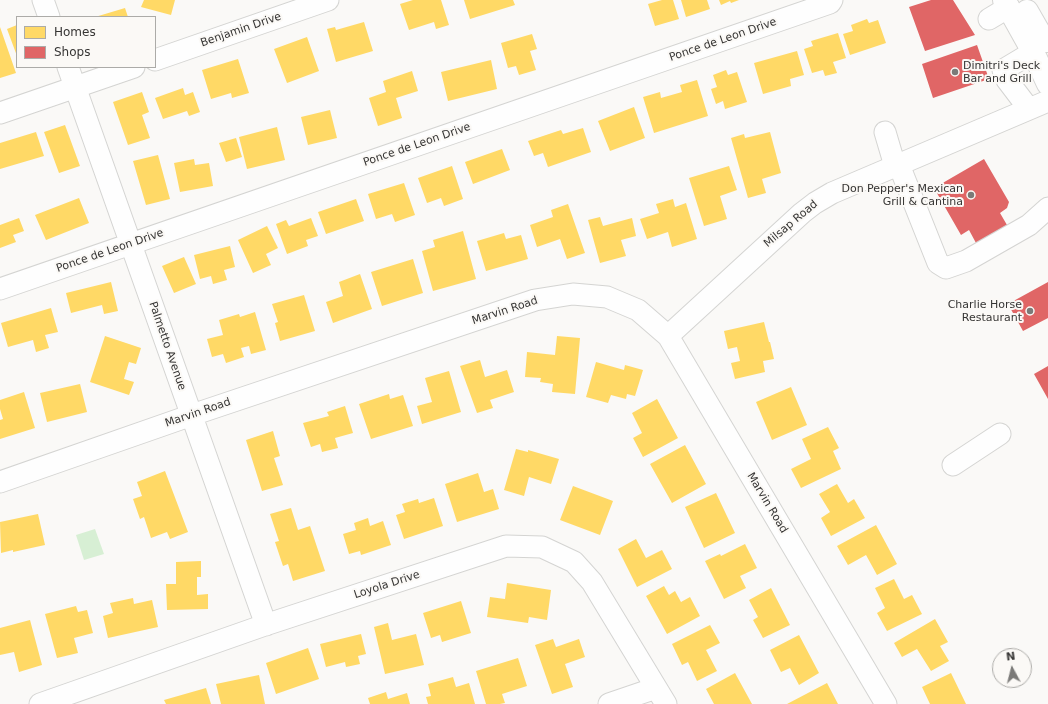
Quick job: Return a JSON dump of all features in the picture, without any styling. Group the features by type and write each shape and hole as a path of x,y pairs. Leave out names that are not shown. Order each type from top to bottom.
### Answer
{"main road":[{"path":"1037,0 1048,20"},
{"path":"1011,2 1041,47 1048,84"}],"street":[{"path":"43,0 50,16"},
{"name":"Benjamin Drive","path":"156,60 328,0"},
{"name":"Ponce de Leon Drive","path":"0,289 830,3 832,0"},
{"path":"989,19 1011,2"},
{"path":"1029,110 1007,80 1003,70 1041,47"},
{"name":"Palmetto Avenue","path":"68,68 266,625"},
{"path":"0,113 131,68"},
{"name":"Milsap Road","path":"668,336 815,202 832,193 1048,101"},
{"path":"885,132 897,165 938,263 946,268 966,261 1029,225 1048,208"},
{"name":"Marvin Road","path":"0,482 192,415 535,300 573,294 607,297 638,310 668,336 886,704"},
{"path":"953,465 1000,434"},
{"name":"Loyola Drive","path":"40,704 266,625 506,546 542,547 574,562 592,582 661,696"},
{"path":"609,704 661,696"}],"green space":[{"path":"95,529 104,554 84,560 76,535"}],"building: Homes":[{"path":"144,0 175,0 171,15 141,7"},
{"path":"413,0 441,0 449,25 436,29 434,22 409,30 400,4"},
{"path":"464,0 513,0 515,5 470,19"},
{"path":"662,0 673,0 679,19 655,26 648,4"},
{"path":"681,0 707,0 710,9 686,17"},
{"path":"719,0 739,0 731,3 730,1 721,5"},
{"path":"125,8 128,16 98,16"},
{"path":"867,19 869,23 878,20 886,43 850,55 843,34 853,31 851,25"},
{"path":"364,22 373,51 336,62 327,29 335,27 336,30"},
{"path":"16,25 16,53 7,29"},
{"path":"0,27 16,73 0,78"},
{"path":"838,33 846,58 833,62 837,73 825,76 823,70 812,73 804,49 813,46 811,41"},
{"path":"532,34 537,49 530,51 536,70 519,75 516,66 508,68 501,43"},
{"path":"307,37 319,71 287,83 274,49"},
{"path":"797,51 804,75 790,79 791,86 763,94 754,63"},
{"path":"238,59 249,93 232,98 231,93 211,99 202,70"},
{"path":"491,60 497,89 448,101 441,72"},
{"path":"726,70 728,75 737,72 747,102 725,109 723,101 716,104 711,89 717,87 713,75"},
{"path":"412,71 418,91 396,98 402,118 378,126 369,98 386,92 383,81"},
{"path":"697,80 708,116 654,133 643,97 660,92 661,98 682,92 680,85"},
{"path":"183,88 185,95 193,92 200,112 189,116 187,111 163,119 155,98"},
{"path":"142,92 149,112 142,115 150,138 128,145 113,102"},
{"path":"634,107 645,138 610,151 598,121"},
{"path":"330,110 337,138 308,145 301,117"},
{"path":"65,125 80,166 59,173 44,132"},
{"path":"277,127 285,160 247,169 239,137"},
{"path":"583,128 591,152 548,167 543,153 534,156 528,141 561,130 563,134"},
{"path":"36,132 44,156 0,169 0,143"},
{"path":"770,132 781,173 762,179 766,193 748,198 731,138 744,134 745,138"},
{"path":"236,138 242,157 226,162 219,143"},
{"path":"502,149 510,170 473,184 465,162"},
{"path":"158,155 170,199 146,205 133,161"},
{"path":"194,159 195,165 209,163 213,186 180,192 174,163"},
{"path":"452,166 463,199 444,206 441,198 427,203 418,178"},
{"path":"729,166 737,190 720,196 727,219 704,226 689,178"},
{"path":"404,183 415,215 395,222 392,214 376,219 368,194"},
{"path":"79,198 89,223 46,240 35,215"},
{"path":"356,199 364,221 326,234 318,212"},
{"path":"673,199 675,207 686,203 697,239 672,247 668,232 647,239 640,219 659,213 656,204"},
{"path":"568,204 585,253 567,259 560,239 537,247 530,225 553,217 551,210"},
{"path":"600,217 603,226 632,218 636,236 621,240 626,256 600,263 588,220"},
{"path":"19,218 24,231 13,235 16,242 0,248 0,225"},
{"path":"311,218 318,236 306,240 308,246 287,254 276,224 286,220 289,226"},
{"path":"267,226 278,248 266,254 271,265 253,273 238,240"},
{"path":"463,231 476,279 433,291 422,251 435,247 433,240"},
{"path":"504,233 506,239 521,235 528,259 486,271 477,241"},
{"path":"230,246 235,267 224,270 227,280 213,284 211,276 200,279 194,255"},
{"path":"184,257 196,284 174,293 162,266"},
{"path":"413,259 423,293 382,306 371,272"},
{"path":"360,274 372,309 333,323 326,302 343,296 339,282"},
{"path":"111,282 118,311 104,314 102,305 71,313 66,293"},
{"path":"304,295 315,331 280,341 275,323 278,322 272,304"},
{"path":"51,308 58,332 45,335 49,348 36,352 33,340 8,347 1,323"},
{"path":"255,312 266,350 251,354 249,346 241,348 244,357 226,363 223,354 212,357 207,339 223,335 219,320 239,314 240,317"},
{"path":"764,322 774,359 763,361 765,372 735,379 731,363 740,361 737,347 728,349 724,331"},
{"path":"105,336 141,348 136,364 129,362 124,379 134,382 129,395 90,382"},
{"path":"557,336 580,338 575,394 552,392 553,384 540,382 541,378 525,377 527,352 555,355"},
{"path":"480,360 485,377 507,370 514,392 490,400 493,408 477,413 460,366"},
{"path":"596,362 624,370 625,365 643,370 635,396 627,394 626,399 611,395 608,403 586,397"},
{"path":"449,371 461,412 422,424 417,406 432,402 425,378"},
{"path":"80,384 87,412 47,422 40,393"},
{"path":"791,387 807,425 772,440 756,402"},
{"path":"24,392 35,428 0,439 0,420 3,419 0,409 0,400"},
{"path":"389,394 390,399 403,395 413,426 371,439 359,404"},
{"path":"657,399 678,438 643,457 633,438 642,433 632,413"},
{"path":"345,406 353,433 335,438 338,448 322,452 320,444 311,447 303,423 329,416 327,412"},
{"path":"828,427 839,448 833,451 841,469 801,488 791,469 811,459 802,439"},
{"path":"273,431 280,456 274,458 283,485 262,491 246,440"},
{"path":"685,445 706,484 672,503 650,464"},
{"path":"516,449 528,452 528,450 559,459 551,484 529,477 524,496 504,490"},
{"path":"165,471 188,532 170,539 167,532 151,538 144,517 140,519 133,499 142,496 137,482"},
{"path":"478,473 484,492 493,489 499,509 457,522 445,484"},
{"path":"837,484 848,503 854,499 865,518 831,536 821,518 830,512 819,494"},
{"path":"573,486 613,501 600,535 560,520"},
{"path":"716,493 735,533 704,548 685,507"},
{"path":"434,498 443,526 404,539 396,515 405,512 402,504 418,499 419,503"},
{"path":"291,508 298,530 310,526 325,571 293,581 288,564 283,566 275,542 279,541 270,514"},
{"path":"38,514 45,545 1,553 0,522"},
{"path":"368,518 370,526 383,521 391,545 361,555 360,551 349,554 343,534 356,530 354,523"},
{"path":"876,525 897,564 877,575 866,555 848,565 837,546"},
{"path":"636,539 646,558 662,550 672,569 637,587 618,549"},
{"path":"745,544 757,568 740,576 746,588 724,599 705,561 720,554 721,556"},
{"path":"201,561 201,577 197,577 197,595 208,594 208,609 167,610 166,584 176,584 176,562"},
{"path":"894,579 904,599 912,595 922,614 887,631 877,613 885,608 875,588"},
{"path":"507,583 551,590 547,620 529,617 528,623 487,617 490,597 505,599"},
{"path":"664,586 669,595 675,591 681,602 690,597 700,616 667,634 646,596"},
{"path":"771,588 790,625 763,638 753,620 758,617 749,600"},
{"path":"133,598 134,604 152,600 158,627 108,638 103,616 113,613 110,603"},
{"path":"461,601 471,633 442,642 440,635 431,638 423,613"},
{"path":"76,606 78,612 87,610 93,633 74,638 78,653 57,658 45,614"},
{"path":"935,619 948,642 940,646 949,661 931,671 917,649 902,657 894,643"},
{"path":"30,620 42,665 19,672 14,652 0,655 0,628"},
{"path":"388,623 392,640 416,634 424,665 385,674 374,627"},
{"path":"710,625 720,643 706,650 717,671 697,681 688,662 682,665 672,644"},
{"path":"361,634 366,654 358,656 360,664 346,667 345,662 326,667 320,644"},
{"path":"799,635 819,673 799,685 790,668 781,672 770,650"},
{"path":"553,639 556,647 579,639 585,657 565,664 573,687 552,694 535,645"},
{"path":"308,648 319,679 276,694 266,663"},
{"path":"518,658 527,686 502,694 505,703 486,704 476,671"},
{"path":"735,673 752,704 714,704 706,689"},
{"path":"951,673 966,704 930,704 922,687"},
{"path":"259,675 265,704 221,704 216,684"},
{"path":"453,677 456,687 469,683 475,704 428,704 426,697 431,696 428,684"},
{"path":"827,683 838,704 787,704"},
{"path":"206,688 211,704 166,704 164,700"},
{"path":"386,692 388,699 407,693 410,704 370,704 368,698"}],"building: Shops":[{"path":"931,0 953,0 975,35 925,51 909,7"},
{"name":"Dimitri's Deck Bar and Grill","path":"977,45 989,79 933,98 922,64"},
{"name":"Don Pepper's Mexican Grill & Cantina","path":"984,159 1009,202 1007,208 1000,213 1007,225 976,243 969,230 961,235 934,188"},
{"name":"Charlie Horse Restaurant","path":"1048,282 1048,318 1023,331 1008,304"},
{"path":"1048,366 1048,399 1034,374"}],"place":[{"name":"Dimitri's Deck Bar and Grill","path":"955,72"},
{"name":"Don Pepper's Mexican Grill & Cantina","path":"971,195"},
{"name":"Charlie Horse Restaurant","path":"1030,311"}]}
